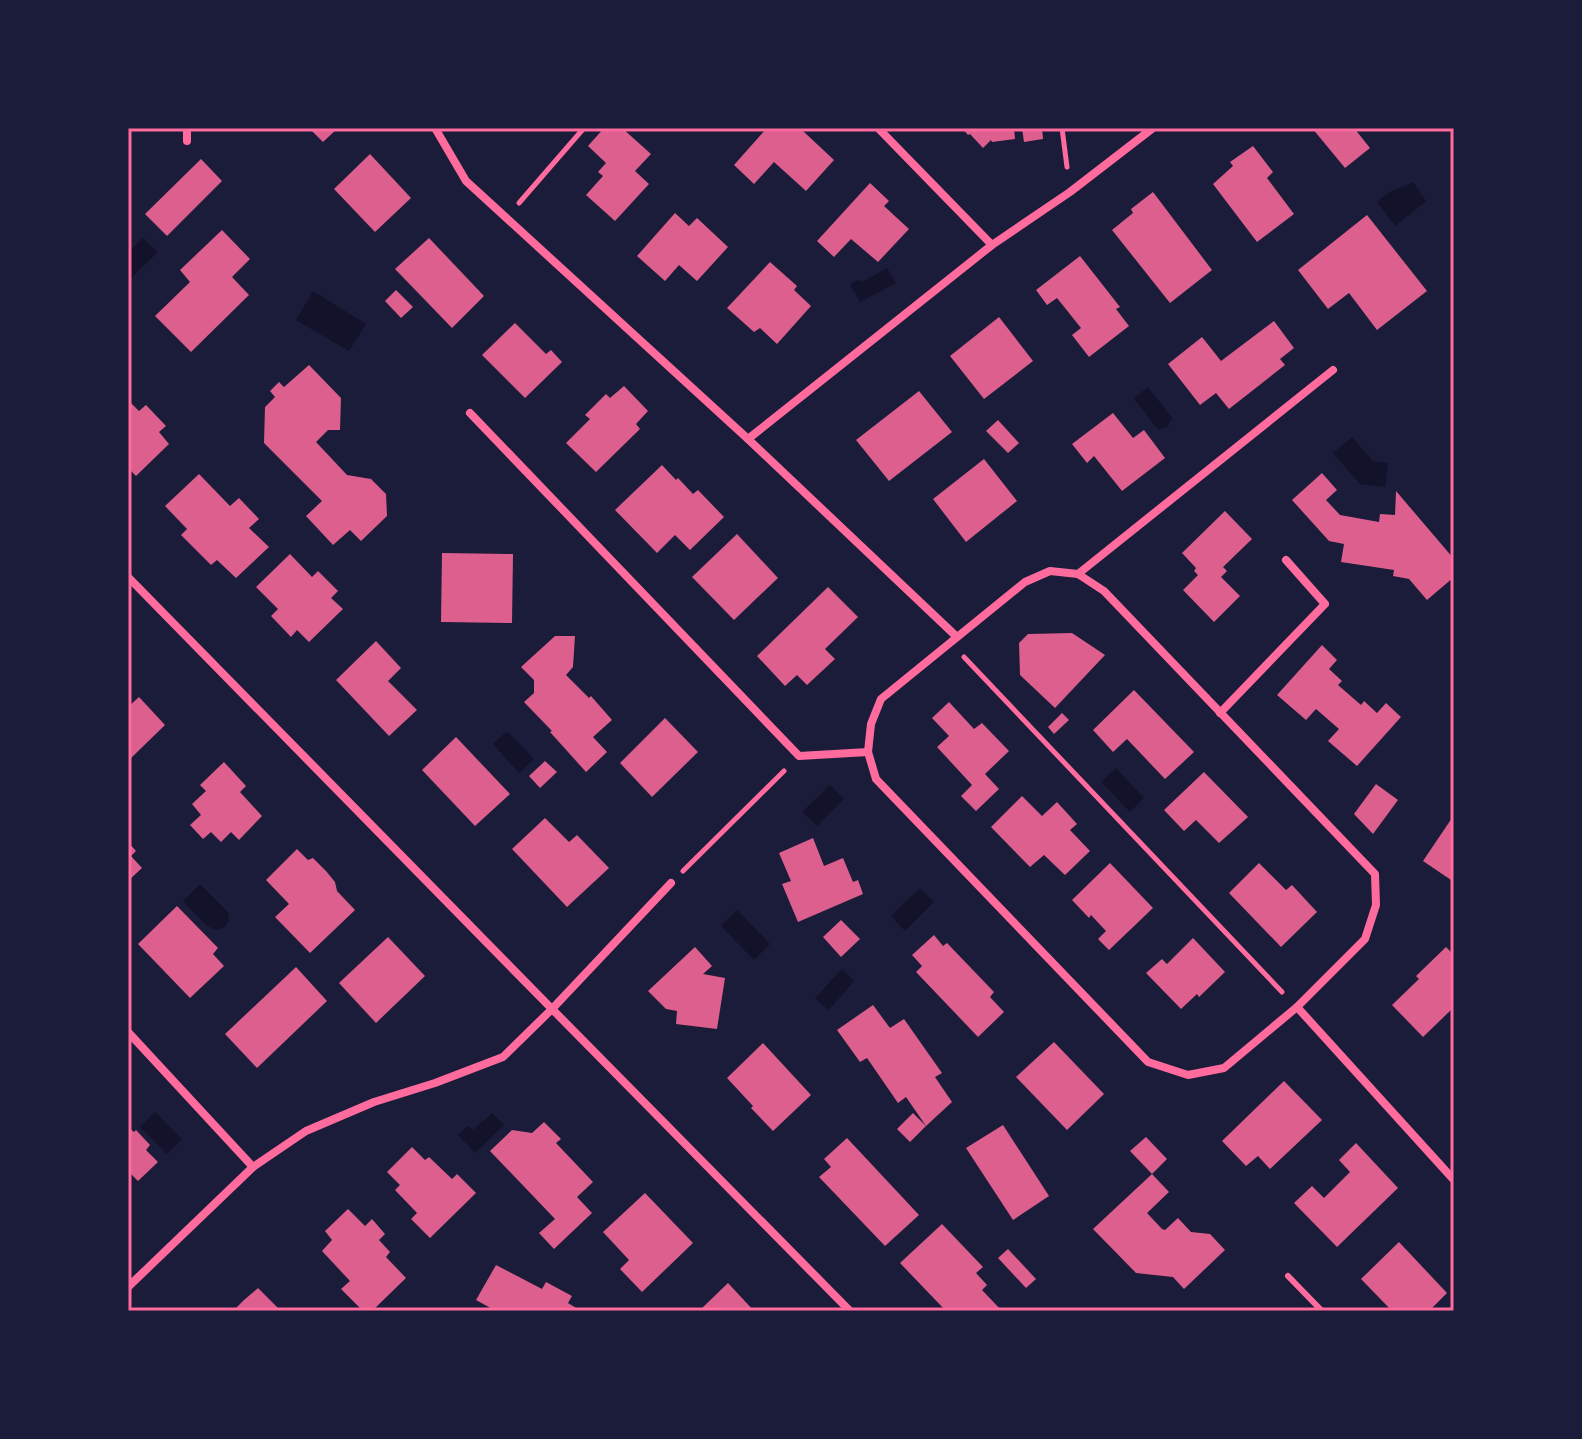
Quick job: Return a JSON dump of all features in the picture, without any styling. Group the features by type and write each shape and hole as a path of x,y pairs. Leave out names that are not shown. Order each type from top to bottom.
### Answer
{"street":[{"path":"187,128 187,141"},
{"path":"435,128 466,181 748,439 957,637"},
{"path":"878,128 992,245"},
{"path":"748,439 992,245 1070,192 1153,128"},
{"path":"1078,574 1333,370"},
{"path":"470,413 799,756 868,752"},
{"path":"1220,713 1325,604 1286,560"},
{"path":"1050,571 1078,574 1104,591 1375,874 1376,905 1365,939 1297,1007 1224,1068 1188,1075 1148,1062 876,779 868,752 871,724 881,699 1025,582 1050,571"},
{"path":"128,577 850,1311"},
{"path":"128,1287 253,1167 306,1131 374,1102 503,1057 671,883"},
{"path":"1297,1007 1454,1180"},
{"path":"128,1032 253,1167"}],"lane":[{"path":"1288,1276 1322,1311"}],"path":[{"path":"505,219 584,128"},
{"path":"1062,128 1070,192"},
{"path":"957,637 959,652 1297,1007"},
{"path":"671,883 799,756"}],"shaded area":[{"path":"1413,182 1426,201 1395,226 1377,202 1388,193"},
{"path":"143,238 158,252 128,281 128,252"},
{"path":"887,268 896,283 860,302 850,284 858,280 862,282"},
{"path":"313,291 366,324 349,351 296,320"},
{"path":"1148,387 1173,419 1168,427 1158,430 1134,398"},
{"path":"1352,437 1373,461 1388,463 1385,487 1360,484 1333,453"},
{"path":"507,731 534,759 519,773 493,744"},
{"path":"1116,768 1144,798 1130,812 1101,782"},
{"path":"830,785 844,799 817,826 802,812"},
{"path":"200,884 228,912 229,920 219,930 199,919 183,901"},
{"path":"920,888 934,902 905,931 891,916"},
{"path":"737,910 770,944 754,960 721,926"},
{"path":"842,969 854,981 829,1010 815,998"},
{"path":"155,1112 182,1139 167,1154 140,1127"},
{"path":"492,1113 504,1125 475,1153 458,1135 468,1126 473,1130"}],"building":[{"path":"309,128 338,128 323,142"},
{"path":"604,128 622,128 651,154 635,171 649,184 615,221 586,195 603,176 598,172 606,163 588,146"},
{"path":"767,128 805,128 803,131 834,160 806,191 774,162 754,184 734,165"},
{"path":"962,128 1014,128 1015,139 991,140 983,148"},
{"path":"1022,128 1042,128 1043,139 1024,142"},
{"path":"1312,128 1354,128 1370,148 1345,168"},
{"path":"1253,146 1273,172 1267,178 1294,214 1257,242 1213,184 1233,166 1230,162"},
{"path":"370,154 411,198 375,232 334,189"},
{"path":"201,159 222,181 167,236 145,214"},
{"path":"870,183 889,201 884,206 909,229 878,262 851,239 834,257 817,241"},
{"path":"1153,192 1212,270 1170,303 1112,230 1133,213 1131,209"},
{"path":"675,213 689,226 697,218 728,247 697,281 679,265 665,281 637,256"},
{"path":"1367,215 1427,291 1377,330 1349,293 1328,309 1298,270"},
{"path":"222,230 250,259 232,277 249,295 191,352 155,316 190,282 180,270"},
{"path":"429,238 484,296 452,328 395,269"},
{"path":"1080,256 1120,307 1116,309 1129,326 1089,357 1072,335 1081,328 1057,298 1047,305 1036,290"},
{"path":"770,262 797,286 794,290 811,306 777,344 760,328 754,332 727,308"},
{"path":"396,290 413,307 401,318 385,301"},
{"path":"999,317 1033,361 984,399 950,356"},
{"path":"1274,321 1294,348 1280,359 1285,365 1229,409 1216,393 1200,405 1168,364 1202,337 1221,361"},
{"path":"515,323 546,354 551,350 562,362 525,398 482,355"},
{"path":"309,365 341,398 340,430 328,430 316,442 347,475 371,479 386,494 387,516 361,541 350,530 333,545 306,516 322,501 264,443 265,407 275,397 270,391 279,382 284,387"},
{"path":"624,386 648,411 636,424 640,429 596,472 566,443 590,419 585,415 606,394 610,398"},
{"path":"919,391 952,432 889,481 856,440"},
{"path":"128,400 139,411 146,405 166,426 159,432 169,444 136,476 128,468"},
{"path":"1113,413 1133,438 1144,430 1165,458 1122,491 1094,456 1087,463 1072,444"},
{"path":"998,420 1019,443 1008,453 986,431"},
{"path":"984,459 1017,501 966,542 933,499"},
{"path":"662,465 693,494 698,490 724,517 690,550 675,535 657,553 615,510"},
{"path":"1322,473 1337,490 1326,500 1340,515 1379,522 1380,514 1395,515 1396,491 1454,559 1454,577 1427,600 1409,579 1393,576 1394,570 1341,562 1344,544 1329,541 1292,500"},
{"path":"199,474 230,506 239,498 259,519 249,528 269,547 236,578 217,560 211,565 181,535 187,529 165,506"},
{"path":"1225,511 1252,539 1223,567 1227,571 1221,577 1240,596 1214,622 1183,590 1198,575 1194,571 1196,568 1182,553"},
{"path":"737,534 778,578 734,620 692,577"},
{"path":"442,553 513,554 512,623 441,622"},
{"path":"290,554 312,577 318,571 338,591 331,598 343,609 309,642 297,630 291,637 271,616 278,609 256,587"},
{"path":"828,587 858,617 825,649 835,659 807,685 797,675 785,686 757,656"},
{"path":"1072,633 1105,655 1055,708 1020,675 1019,643 1028,634"},
{"path":"555,636 575,636 573,667 566,675 589,698 591,696 612,720 593,737 607,752 586,772 524,702 534,693 534,680 521,667"},
{"path":"376,641 401,668 388,681 417,710 389,736 336,680"},
{"path":"1322,645 1337,660 1329,669 1342,681 1338,685 1361,705 1364,701 1377,713 1386,703 1401,717 1357,766 1328,741 1339,729 1316,709 1306,720 1277,695"},
{"path":"1134,690 1194,752 1165,779 1127,739 1113,752 1093,730"},
{"path":"139,697 165,725 129,760 128,707"},
{"path":"949,702 974,729 982,723 1009,751 985,774 999,789 976,811 961,796 972,785 937,747 949,736 932,718"},
{"path":"1062,713 1069,720 1054,734 1048,727"},
{"path":"665,718 698,752 652,797 620,763"},
{"path":"456,737 510,794 475,826 422,770"},
{"path":"545,761 557,772 540,788 529,776"},
{"path":"224,762 246,786 240,792 262,816 239,840 231,832 221,842 211,832 203,839 190,825 201,815 192,804 206,791 200,785"},
{"path":"1204,772 1248,817 1219,843 1196,820 1184,831 1164,810"},
{"path":"1376,784 1398,800 1373,834 1354,814"},
{"path":"1022,796 1042,816 1057,802 1077,824 1070,830 1090,851 1065,875 1044,855 1030,867 991,827"},
{"path":"1454,815 1454,882 1423,861"},
{"path":"545,818 569,842 577,835 609,868 567,907 512,849"},
{"path":"813,838 824,866 843,858 853,882 858,880 863,894 798,922 782,884 791,881 779,853"},
{"path":"128,842 136,851 131,856 142,868 128,881"},
{"path":"297,849 308,860 313,858 326,871 335,882 337,891 355,910 310,953 275,917 289,904 266,880"},
{"path":"1110,863 1153,908 1109,950 1098,939 1106,931 1072,900"},
{"path":"1259,863 1286,890 1292,885 1317,912 1281,947 1229,893"},
{"path":"177,906 218,948 213,954 224,966 190,998 138,944"},
{"path":"841,920 860,939 841,957 823,937"},
{"path":"934,935 943,946 947,943 994,992 990,997 1004,1012 978,1037 916,972 922,966 912,955"},
{"path":"388,937 425,976 376,1023 339,983"},
{"path":"1193,938 1225,972 1199,997 1197,994 1181,1009 1146,973 1162,959 1167,964"},
{"path":"695,947 712,966 703,974 725,978 717,1029 676,1024 677,1011 666,1009 648,991"},
{"path":"1446,947 1454,955 1454,1013 1451,1010 1423,1037 1392,1005"},
{"path":"296,967 327,1001 257,1068 225,1034"},
{"path":"873,1005 890,1028 904,1019 942,1073 935,1077 952,1102 926,1126 906,1097 898,1103 867,1058 860,1062 837,1030"},
{"path":"1054,1042 1104,1094 1067,1130 1016,1077"},
{"path":"763,1043 811,1095 773,1131 727,1078"},
{"path":"1284,1081 1322,1120 1270,1169 1258,1156 1246,1166 1222,1141"},
{"path":"913,1113 926,1126 910,1142 897,1129"},
{"path":"544,1122 561,1139 556,1143 593,1182 577,1197 592,1213 554,1249 539,1233 555,1219 490,1151 512,1130 532,1133"},
{"path":"1003,1125 1049,1196 1013,1220 966,1148"},
{"path":"128,1127 134,1132 136,1130 150,1145 146,1150 158,1162 138,1181 128,1171"},
{"path":"1146,1137 1167,1159 1152,1174 1130,1151"},
{"path":"847,1138 919,1215 885,1246 819,1177 831,1167 824,1159"},
{"path":"1356,1143 1398,1188 1337,1247 1294,1203 1312,1186 1324,1198 1350,1172 1339,1160"},
{"path":"412,1147 425,1160 429,1157 452,1179 457,1174 476,1193 430,1238 411,1219 417,1213 395,1190 400,1185 387,1172"},
{"path":"1152,1174 1169,1192 1147,1213 1162,1229 1165,1230 1178,1218 1191,1232 1210,1234 1225,1250 1184,1289 1173,1277 1136,1273 1093,1229"},
{"path":"645,1193 693,1243 642,1292 620,1269 629,1260 603,1232"},
{"path":"348,1209 365,1226 372,1219 385,1234 379,1240 390,1252 386,1257 406,1278 372,1311 363,1311 341,1289 350,1281 322,1251 332,1240 325,1231"},
{"path":"942,1224 983,1267 976,1273 987,1285 982,1290 1002,1311 946,1311 900,1263"},
{"path":"1399,1242 1447,1293 1429,1311 1392,1311 1361,1279"},
{"path":"1008,1249 1036,1279 1026,1288 998,1258"},
{"path":"496,1265 542,1289 546,1282 572,1296 568,1303 581,1311 496,1311 476,1300"},
{"path":"728,1283 754,1311 699,1311"},
{"path":"258,1288 281,1311 233,1311 244,1300"}]}
